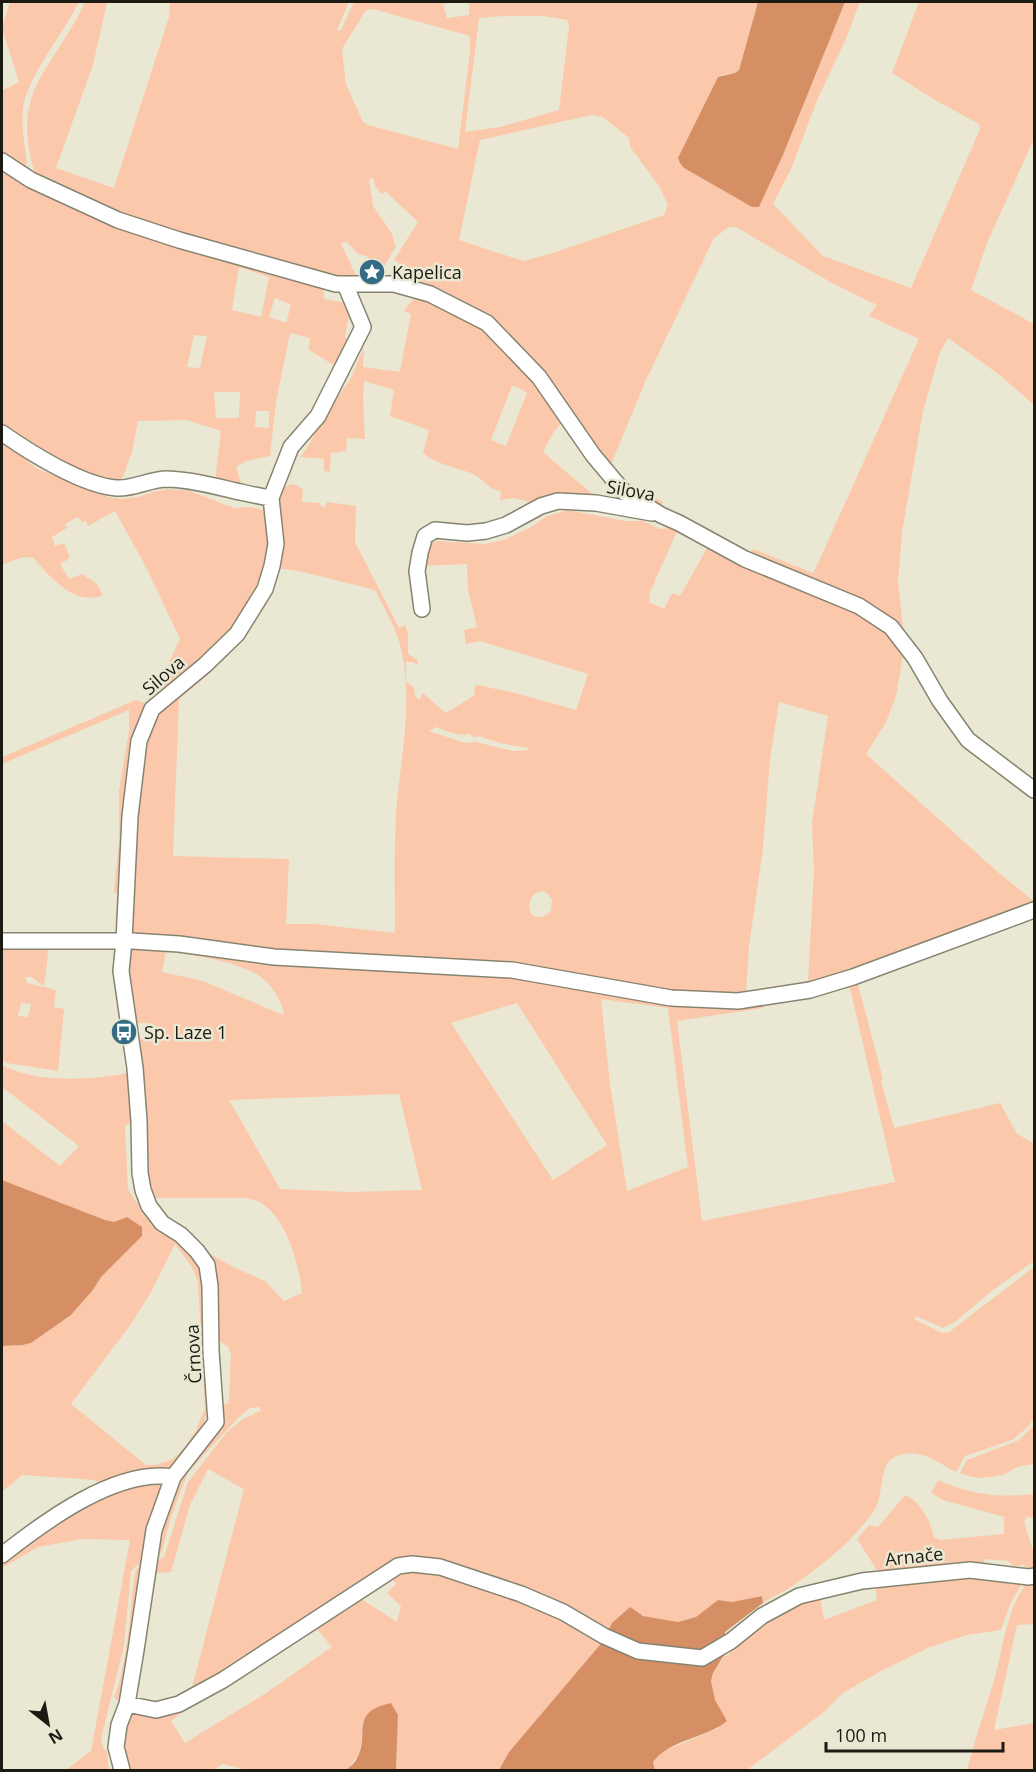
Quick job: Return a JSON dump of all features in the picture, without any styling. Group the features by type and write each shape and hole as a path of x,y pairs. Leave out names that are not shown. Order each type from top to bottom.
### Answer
{"street":[{"path":"2,161 31,180 118,220 179,240 336,284 394,284 430,294 487,322 539,377 593,455 624,492 661,515 745,559 859,606 891,627 915,658 940,701 968,740 1035,790"},
{"name":"Silova","path":"124,941 130,816 139,741 152,709 205,665 237,634 265,589 276,544 271,498 291,447 318,416 363,327 345,284"},
{"path":"2,433 52,465 94,482 117,488 165,479 207,484 271,498"},
{"name":"Silova","path":"422,609 417,571 425,536 435,530 467,533 486,531 506,525 541,506 558,501 596,503 661,515"},
{"path":"2,941 124,941 179,944 274,957 512,970 671,998 738,1001 810,990 853,977 1035,910"},
{"name":"Črnova","path":"122,1770 116,1747 119,1725 127,1704 154,1530 173,1477 216,1422 207,1265 181,1235 162,1223 149,1206 143,1190 140,1173 140,1121 135,1068 121,971 124,941"},
{"path":"2,1555 75,1503 109,1487 156,1474 173,1477"},
{"name":"Arnače","path":"127,1704 156,1710 179,1704 223,1680 398,1566 412,1564 440,1567 521,1594 564,1612 604,1636 638,1651 702,1658 731,1641 762,1616 799,1596 862,1581 952,1571 970,1570 1035,1576"}],"shaded area":[{"path":"10,2 79,2 38,69 26,97 22,123 27,164 23,169 2,156 2,91 19,82 2,28"},
{"path":"85,2 107,2 93,65 56,168 114,188 169,17 170,2 349,2 337,30 341,30 354,2 453,2 443,4 447,18 469,15 469,2 758,2 739,70 722,75 684,168 752,207 759,207 783,155 845,2 860,2 845,41 818,98 792,167 773,204 823,256 911,288 980,129 979,124 892,73 919,2 1034,2 1034,139 987,243 971,290 1034,324 1034,405 1001,376 948,338 940,352 923,411 902,532 898,582 904,638 748,554 753,549 813,573 815,570 919,339 869,316 877,305 830,282 736,227 729,227 714,238 646,380 612,462 612,469 627,484 663,502 661,510 633,492 615,475 578,422 490,320 409,283 416,274 394,260 418,222 385,191 381,194 373,178 369,180 373,206 391,232 396,247 377,277 369,271 372,264 367,256 358,254 347,242 341,243 358,280 345,281 170,234 36,177 29,147 27,123 30,102 38,83","holes":["373,9 470,36 458,149 363,122 346,84 342,49 366,10","543,16 568,20 559,110 500,127 465,132 479,18","591,115 603,117 629,138 630,147 659,186 668,205 664,215 523,261 459,240 480,140"]},
{"path":"758,2 845,2 783,155 759,207 752,207 684,168 678,158 718,77 739,70"},
{"path":"2,165 39,189 324,285 324,299 348,303 353,320 348,319 345,337 352,342 337,367 309,350 310,338 290,333 276,402 270,456 246,461 236,467 243,490 215,481 221,431 187,420 138,421 132,452 120,485 79,473 2,428","holes":["239,267 269,277 261,317 232,310","275,298 291,305 286,323 269,317","194,335 207,336 200,368 187,367","214,392 240,392 239,418 216,418","256,411 269,411 269,428 255,427"]},
{"path":"422,293 475,318 556,403 563,421 553,433 543,452 590,492 594,500 537,503 513,498 500,500 501,491 493,489 477,476 440,463 423,453 429,430 390,416 394,390 364,381 365,439 347,438 346,451 331,453 330,472 324,471 324,459 300,457 328,410 350,380 364,347 363,367 400,372 411,314 404,311 414,298","holes":["512,386 527,393 506,446 491,440"]},
{"path":"2,441 38,469 108,497 122,499 139,497 168,489 190,491 234,508 252,507 262,510 271,508 273,553 241,626 151,703 149,699 154,695 180,639 147,569 115,511 88,526 86,521 82,522 78,517 65,524 67,528 52,537 55,546 64,543 70,558 60,564 69,579 82,574 97,584 103,595 93,598 73,594 55,581 34,558 23,557 2,565"},
{"path":"292,484 303,490 302,502 319,503 322,507 325,507 327,502 356,506 355,542 399,628 405,625 408,633 408,654 418,660 417,665 413,662 406,662 406,681 414,688 415,696 420,700 422,693 446,713 475,695 474,687 478,685 576,710 588,674 480,641 466,644 464,630 477,627 468,590 467,564 421,566 428,545 437,541 485,544 506,539 547,516 568,510 625,521 643,521 660,529 679,527 650,592 649,602 664,609 672,593 680,596 710,543 871,615 904,650 896,696 886,722 866,754 1000,874 1034,901 1034,904 831,978 770,994 691,994 298,955 166,936 133,935 131,926 134,809 149,723 257,610 277,502 282,490","holes":["277,568 375,590 398,637 405,673 406,713 396,814 395,933 315,924 286,924 289,859 173,856 179,699 227,657 240,642 263,608","779,702 828,716 812,823 814,871 808,981 746,993 749,946 763,848 770,759","436,727 529,750 513,751 476,742 465,743 429,731","538,892 547,893 552,900 551,911 540,917 532,915 529,907 530,900"]},
{"path":"136,700 144,703 144,712 120,936 2,936 2,933 116,934 121,918 123,896 114,892 119,843 119,791 129,731 129,710 2,764 2,757"},
{"path":"144,946 502,976 743,1007 764,1005 763,1008 677,1021 702,1221 895,1182 849,984 857,981 894,1128 1000,1103 1017,1134 1034,1143 1034,1261 993,1290 955,1322 943,1328 916,1316 914,1319 942,1333 949,1332 1034,1267 1034,1419 1012,1440 965,1456 956,1472 921,1454 905,1454 891,1460 884,1472 878,1502 867,1521 837,1552 791,1587 763,1603 762,1596 732,1602 718,1600 696,1617 678,1622 642,1616 607,1633 415,1561 190,1695 244,1489 208,1469 190,1505 171,1572 151,1573 153,1556 172,1491 219,1407 228,1403 231,1354 228,1347 218,1340 205,1251 265,1281 284,1301 302,1293 295,1256 290,1243 278,1219 260,1202 246,1198 152,1198 147,1187 136,1040 150,1037 148,1023 135,1023 128,982 128,954 133,949","holes":["166,950 241,967 261,977 269,984 280,1002 283,1015 203,981 162,972","601,999 668,1008 688,1167 627,1191 610,1084","517,1003 607,1145 553,1180 451,1023","399,1094 422,1190 348,1192 280,1189 229,1100","260,1407 260,1411 243,1419 227,1432 188,1482 164,1557 157,1561 188,1472 250,1408"]},
{"path":"49,947 44,986 31,977 25,977 27,983 56,990 54,1007 64,1009 58,1071 7,1063 2,1060 2,948","holes":["21,1003 31,1004 28,1017 18,1016"]},
{"path":"2,1065 31,1075 66,1079 133,1072 135,1122 126,1125 125,1128 128,1189 136,1202 141,1201 179,1239 201,1267 204,1281 210,1401 202,1430 181,1460 167,1468 102,1487 95,1480 22,1475 2,1492 2,1346 31,1343 71,1315 142,1228 127,1217 110,1222 2,1180 2,1121 60,1166 79,1146 2,1087","holes":["175,1244 192,1267 198,1282 205,1408 196,1430 173,1459 156,1465 146,1465 71,1404 131,1324 150,1294"]},
{"path":"2,1180 105,1220 114,1222 127,1217 142,1227 142,1236 101,1277 71,1315 31,1343 23,1345 2,1346"},
{"path":"1034,1425 1034,1464 1017,1467 1003,1475 981,1478 960,1473 967,1460 1019,1440"},
{"path":"938,1480 985,1494 1009,1496 1034,1494 1034,1518 1027,1517 1024,1522 1034,1553 1034,1573 1023,1565 1014,1566 1008,1561 985,1559 984,1562 995,1566 880,1575 857,1539 869,1525 878,1527 905,1495 920,1507 930,1524 934,1537 940,1540 1004,1534 1004,1517 943,1500 931,1493"},
{"path":"165,1483 120,1701 114,1698 123,1667 135,1573 139,1566 137,1565 131,1571 124,1646 101,1739 104,1750 107,1751 108,1765 111,1770 66,1770 91,1751 130,1540 83,1539 38,1547 2,1568 2,1560 57,1522 123,1485"},
{"path":"421,1567 526,1598 604,1640 509,1752 499,1770 396,1770 398,1715 363,1721 358,1753 346,1770 247,1770 223,1764 213,1770 131,1770 124,1754 123,1740 132,1711 191,1706 171,1721 185,1743 263,1695 332,1647 317,1629 358,1597 397,1622 401,1606 387,1593 396,1584 390,1575"},
{"path":"961,1572 1024,1580 1011,1602 1001,1630 967,1635 930,1647 881,1671 843,1693 824,1712 747,1770 655,1770 653,1762 659,1753 719,1728 711,1681 713,1673 725,1655 728,1656 740,1638 787,1608 820,1596 824,1620 877,1600 875,1581"},
{"path":"1034,1580 1034,1624 1017,1625 994,1730 1034,1723 1034,1770 967,1770 1013,1608 1026,1585"},
{"path":"762,1596 763,1603 725,1632 727,1650 713,1673 711,1681 715,1700 727,1721 709,1732 660,1754 653,1762 655,1770 499,1770 509,1752 604,1640 612,1623 630,1607 643,1616 678,1622 696,1617 718,1600 732,1602"},
{"path":"391,1703 398,1715 396,1770 346,1770 355,1761 360,1750 363,1726 369,1712"}],"place":[{"name":"Kapelica","path":"372,272"},
{"name":"Sp. Laze 1","path":"124,1032"}]}
